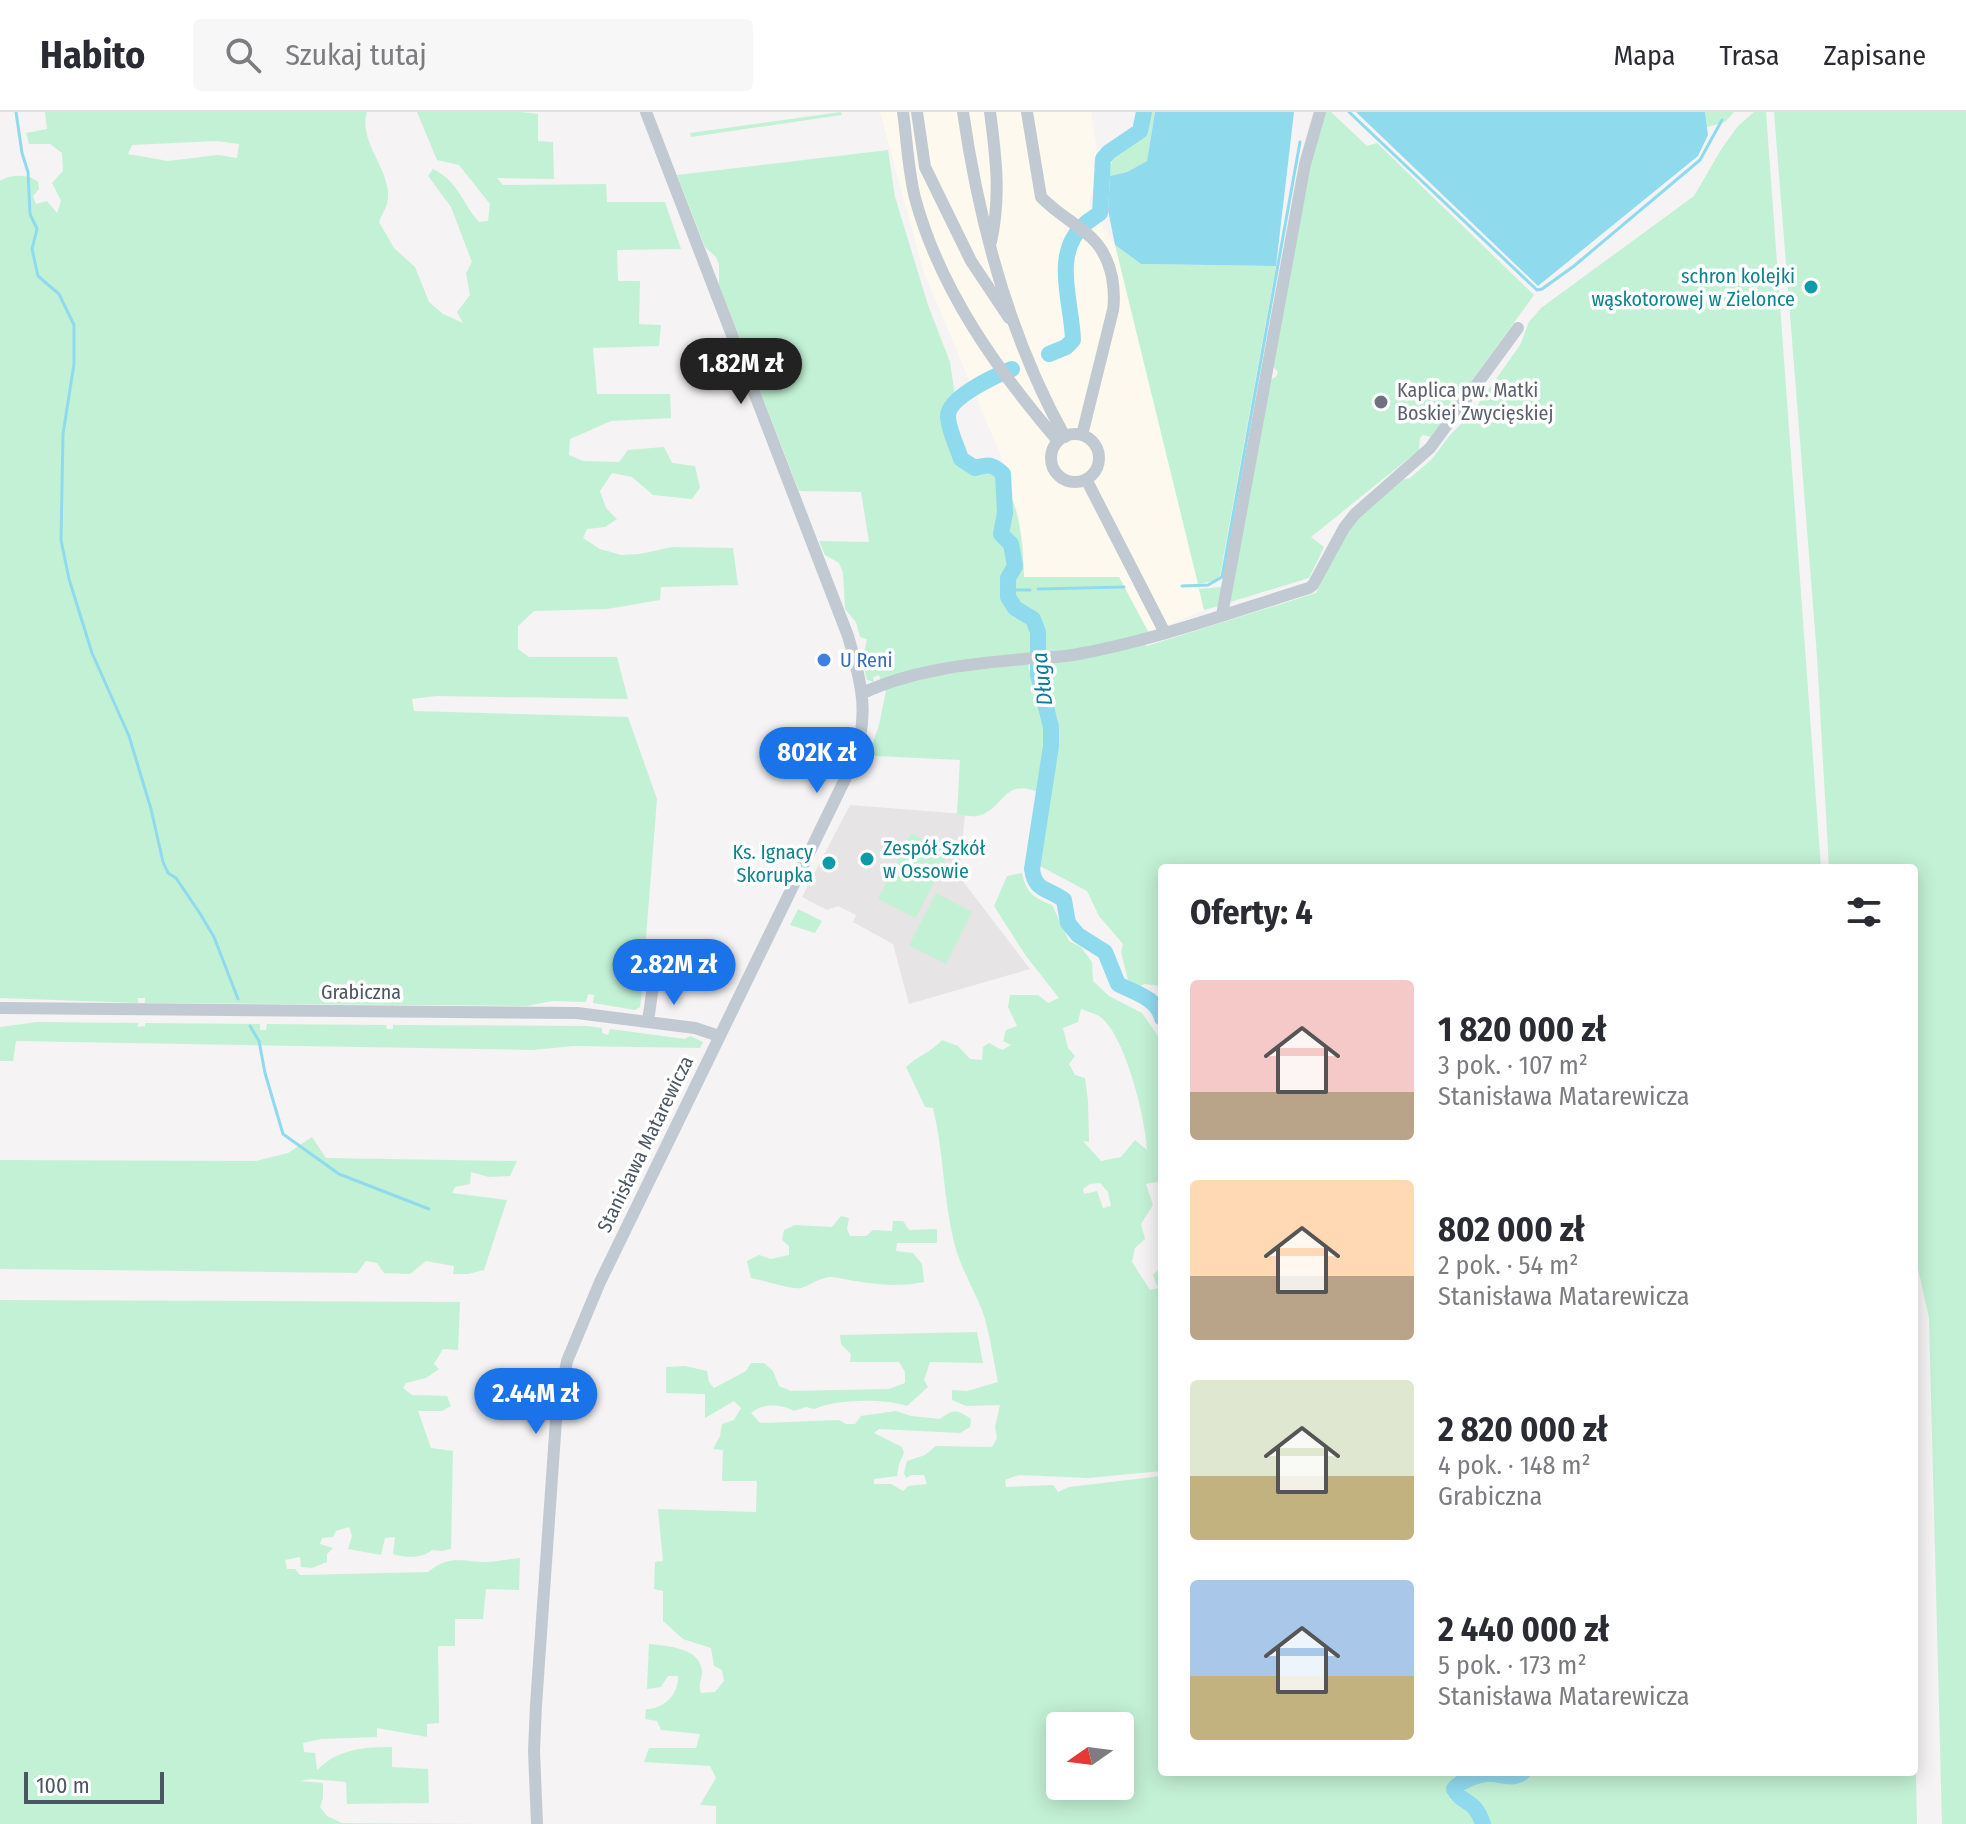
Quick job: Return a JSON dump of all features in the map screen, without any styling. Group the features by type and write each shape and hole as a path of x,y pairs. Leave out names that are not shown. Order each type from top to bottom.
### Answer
{"street":[{"name":"Stanisława Matarewicza","path":"537,1824 536,1705 549,1498 562,1378 600,1282 851,767 862,732 863,693 848,636 646,112"},
{"path":"903,112 914,194 924,227 958,301 1014,388 1062,439"},
{"path":"917,112 925,167 971,261 1017,330"},
{"path":"963,112 972,169 990,245 1017,330 1062,439"},
{"path":"990,112 998,204 990,245"},
{"path":"1027,112 1041,197 1092,237 1106,255 1115,299 1082,435"},
{"path":"1222,615 1305,164 1320,112"},
{"path":"863,693 902,677 1024,659 1057,658 1165,633 1313,585 1355,514 1430,448 1518,328"},
{"path":"1082,435 1092,441 1099,455 1096,470 1086,479 1069,481 1056,472 1051,457 1062,439 1082,435"},
{"path":"1086,479 1165,633"},
{"path":"648,1021 655,973"},
{"name":"Grabiczna","path":"0,1008 577,1013 701,1029 719,1036"}],"shaded area":[{"path":"880,112 1091,112 1099,163 1089,205 1115,245 1241,265 1276,266 1247,356 1220,576 1214,581 1198,584 1204,610 1149,633 1119,577 1024,577 1023,544 1008,473 923,270"},
{"path":"850,805 965,814 959,876 1030,969 909,1004 893,944 853,922 856,915 838,906 827,910 802,897"}],"green space":[{"path":"45,112 367,112 367,135 388,192 387,204 379,222 394,248 415,267 429,302 443,314 463,323 457,312 470,295 466,273 472,262 451,207 428,176 433,169 449,180 479,222 488,221 490,204 459,165 437,160 417,112 538,114 538,141 553,142 554,179 497,178 503,185 606,184 607,202 665,202 681,249 617,250 618,281 640,281 639,324 661,325 659,346 593,348 597,394 670,394 671,418 611,421 570,439 569,455 583,461 619,462 628,450 664,447 672,463 695,466 700,488 692,499 653,495 632,477 612,473 600,491 606,508 617,519 605,527 587,529 583,538 600,549 621,555 672,547 733,548 738,585 661,587 660,600 607,609 534,611 518,626 518,649 529,657 617,657 628,699 437,696 412,699 414,711 628,717 657,799 640,1007 635,1010 593,1003 594,995 588,994 586,1002 552,1001 527,1006 145,1003 145,998 138,998 138,1003 0,998 0,181 19,176 34,179 39,189 33,196 36,204 47,201 57,213 61,201 52,183 63,171 62,153 50,144 29,144 26,133 47,129","holes":["216,141 239,144 237,158 218,155 168,161 128,154 132,145"]},
{"path":"841,112 842,115 691,137 690,133"},
{"path":"1150,112 1155,112 1147,161 1127,172 1110,176 1116,155 1141,135"},
{"path":"1323,112 1331,112 1367,146 1377,143 1534,295 1431,437 1423,435 1419,450 1311,537 1324,547 1309,578 1227,603 1268,381 1278,372 1272,365 1309,167"},
{"path":"1705,112 1734,112 1725,122 1707,127"},
{"path":"1754,112 1766,112 1821,864 1158,864 1158,986 1144,984 1138,987 1128,980 1121,952 1123,944 1099,916 1087,891 1038,865 1058,721 1049,691 1048,661 1141,643 1147,646 1316,593 1346,531 1401,480 1410,478 1432,459 1472,413 1520,345 1529,322 1541,308 1694,196 1738,126"},
{"path":"1774,112 1966,112 1966,1824 1942,1824 1929,1318 1918,1268 1918,864 1829,864 1817,656"},
{"path":"888,150 895,197 928,305 950,362 955,396 943,410 947,438 954,457 963,469 986,469 997,476 1000,497 996,533 1010,561 1002,578 1001,593 1008,606 1031,625 1035,647 1033,655 881,682 879,675 873,677 874,682 867,680 862,661 867,639 860,637 856,622 845,609 843,573 839,563 825,555 819,541 869,542 861,492 799,491 719,285 716,257 705,247 677,175"},
{"path":"1115,245 1141,264 1276,266 1220,576 1214,581 1198,584"},
{"path":"1010,493 1021,534 1024,577 1119,577 1149,633 1047,656 1037,617 1010,592 1018,555 1005,528"},
{"path":"1222,587 1219,606 1204,610 1199,589"},
{"path":"1028,663 1047,725 1038,792 1017,789 1010,791 986,813 975,816 957,814 960,760 875,756 870,751 887,686 909,679"},
{"path":"911,833 949,852 916,918 878,899"},
{"path":"1022,873 1032,894 1052,905 1069,941 1081,947 1092,962 1093,981 1109,996 1142,1013 1158,1036 1158,1182 1146,1184 1153,1205 1141,1224 1145,1239 1135,1248 1132,1262 1150,1290 1158,1288 1158,1471 1088,1478 1019,1475 1005,1480 1006,1487 1053,1485 1058,1492 1069,1487 1158,1476 1158,1776 1465,1776 1453,1782 1476,1780 1479,1776 1916,1776 1917,1824 716,1824 716,1806 700,1805 716,1778 710,1766 644,1762 649,1748 696,1748 700,1734 661,1730 657,1721 645,1719 646,1709 659,1706 669,1699 678,1683 678,1676 668,1676 661,1687 647,1689 649,1644 682,1650 697,1658 701,1665 701,1693 715,1692 724,1681 722,1670 714,1666 711,1648 683,1639 663,1621 663,1591 654,1589 655,1562 663,1561 658,1509 756,1512 757,1481 722,1481 723,1450 713,1449 722,1424 734,1420 741,1408 734,1401 705,1418 705,1394 666,1393 666,1367 685,1366 707,1371 714,1388 746,1371 751,1363 764,1363 773,1371 779,1386 791,1391 889,1389 905,1383 905,1372 899,1362 850,1362 851,1354 841,1344 840,1335 977,1332 983,1363 930,1362 924,1380 928,1387 907,1406 860,1401 794,1411 766,1406 751,1413 760,1423 839,1420 855,1424 861,1416 896,1411 940,1419 955,1412 971,1419 970,1427 960,1433 879,1429 874,1433 902,1447 904,1453 897,1476 874,1479 874,1484 891,1484 903,1491 908,1486 927,1484 924,1475 906,1478 907,1461 925,1455 936,1446 992,1447 997,1438 995,1427 1000,1405 966,1406 952,1400 952,1390 967,1391 998,1382 985,1319 954,1242 933,1108 925,1107 906,1067 942,1040 958,1046 970,1059 982,1060 983,1047 989,1043 1002,1050 1011,1045 1003,1041 1006,1030 1017,1026 1008,1007 1010,995 1038,995 1048,1003 1059,998 1026,956 994,906 1007,876","holes":["1081,1009 1099,1016 1108,1025 1132,1078 1143,1119 1147,1150 1135,1140 1121,1157 1101,1161 1083,1141 1089,1142 1085,1078 1075,1075 1069,1064 1075,1056 1068,1048 1063,1028 1078,1022","1100,1183 1108,1192 1111,1206 1103,1208 1097,1191 1084,1194 1083,1189"]},
{"path":"936,893 972,912 946,964 909,945"},
{"path":"798,909 822,921 815,933 790,925"},
{"path":"37,1022 138,1023 138,1027 145,1026 145,1023 260,1024 260,1030 266,1030 267,1024 386,1025 387,1029 393,1029 393,1025 587,1026 602,1028 602,1033 608,1035 610,1029 685,1039 690,1036 703,1042 700,1048 574,1046 532,1050 16,1041 13,1061 0,1061 0,1027"},
{"path":"312,1137 326,1158 517,1161 510,1176 489,1177 471,1172 470,1184 455,1187 452,1193 507,1200 484,1270 453,1274 454,1266 426,1261 410,1274 384,1273 377,1263 366,1261 357,1273 0,1269 0,1160 256,1161 288,1153"},
{"path":"841,1216 849,1218 847,1229 850,1236 866,1236 873,1230 892,1231 893,1221 903,1221 909,1230 937,1229 937,1243 897,1243 896,1251 913,1253 922,1264 924,1282 890,1285 830,1277 796,1288 751,1278 747,1261 759,1255 771,1259 789,1255 789,1246 782,1240 784,1230 795,1225 832,1227"},
{"path":"1158,1270 1158,1288 1153,1275"},
{"path":"0,1300 460,1302 458,1350 443,1349 434,1364 439,1369 426,1378 406,1383 403,1388 412,1395 447,1396 451,1406 442,1411 418,1411 431,1448 453,1451 451,1549 432,1550 414,1557 393,1554 395,1537 385,1538 381,1555 348,1549 352,1536 349,1527 336,1531 333,1537 322,1538 320,1544 333,1548 327,1554 327,1562 312,1568 301,1567 300,1557 285,1560 287,1569 295,1569 300,1575 428,1572 450,1561 488,1562 520,1558 519,1590 486,1589 483,1619 455,1619 455,1646 438,1646 439,1723 427,1724 427,1737 377,1728 377,1737 321,1739 303,1743 304,1752 315,1753 317,1770 342,1753 392,1747 392,1767 428,1769 429,1803 347,1804 346,1782 300,1781 323,1783 320,1807 327,1816 342,1823 479,1824 0,1824"}],"water":[{"path":"1155,112 1294,112 1276,266 1141,264 1115,245 1108,210 1110,176 1127,172 1147,161"},
{"path":"1356,112 1705,112 1708,135 1698,156 1538,286"}],"waterway":[{"path":"16,112 28,172 30,214 37,229 32,249 38,276 59,294 74,325 74,364 63,434 61,540 69,579 92,653 129,736 163,862 214,937 238,999"},
{"name":"Długa","path":"1049,354 1066,347 1073,340 1066,263 1075,236 1100,213 1103,159 1140,131 1144,112"},
{"path":"1349,112 1537,290 1574,266 1700,160 1722,120"},
{"path":"1182,586 1208,585 1222,577 1300,142"},
{"name":"Długa","path":"1012,369 964,394 950,409 948,416 961,459 975,468 990,466 1003,474 1005,513 1001,534 1011,544 1015,566 1008,578 1008,597 1015,608 1033,619 1038,632 1038,675 1051,727 1051,746 1032,869 1039,886 1064,900 1068,923 1078,935 1105,952 1118,984 1138,993 1158,1010"},
{"path":"1038,589 1124,587"},
{"path":"1007,590 1030,590"},
{"path":"250,1026 259,1041 283,1134 339,1174 429,1209"},
{"name":"Długa","path":"1478,1776 1454,1789 1476,1810 1483,1824"},
{"name":"Długa","path":"1504,1776 1515,1776"}],"place":[{"name":"schron kolejki wąskotorowej w Zielonce","path":"1811,287"},
{"name":"Kaplica pw. Matki Boskiej Zwycięskiej","path":"1381,402"},
{"name":"U Reni","path":"824,660"},
{"name":"Zespół Szkół w Ossowie","path":"867,859"},
{"name":"Ks. Ignacy Skorupka","path":"829,863"}]}
